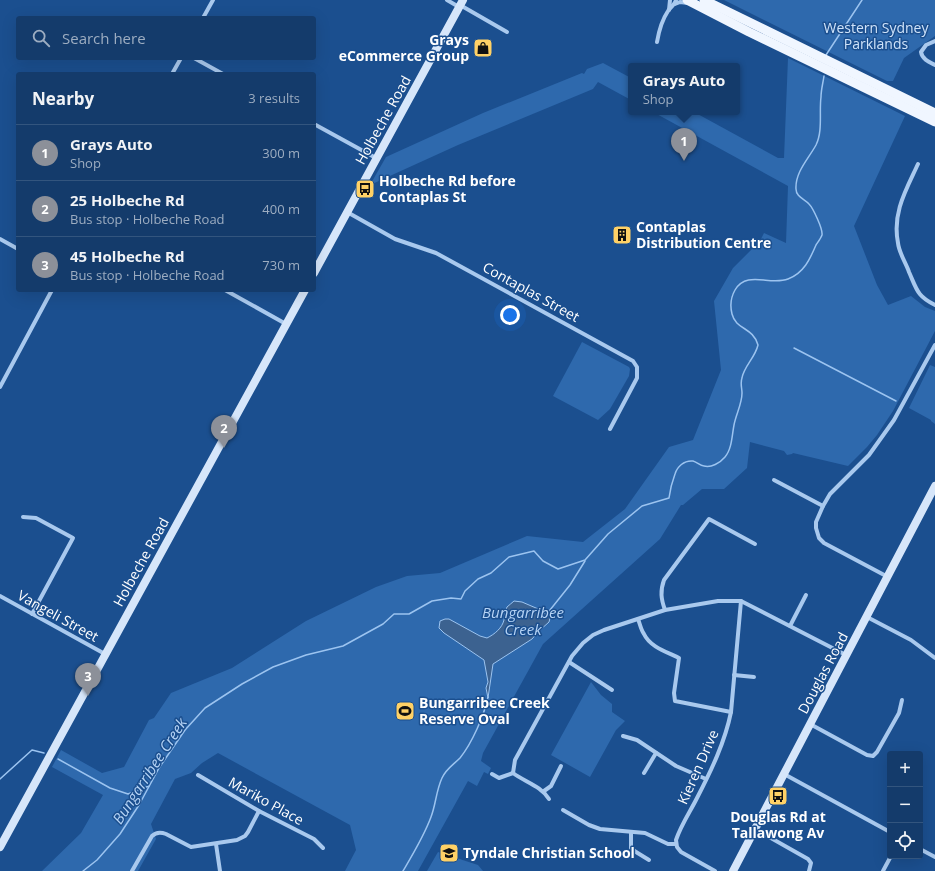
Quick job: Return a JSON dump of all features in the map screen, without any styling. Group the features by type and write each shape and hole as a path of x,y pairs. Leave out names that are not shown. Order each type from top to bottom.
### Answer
{"main road":[{"path":"704,0 935,114"},
{"path":"691,2 749,32 935,122"}],"street":[{"path":"204,16 213,0"},
{"path":"447,0 461,4 507,32"},
{"path":"657,42 661,24 668,10 670,0"},
{"path":"668,10 676,2 691,2"},
{"name":"Holbeche Road","path":"316,269 461,4"},
{"path":"935,41 926,45 921,52 922,57 925,60 935,65"},
{"path":"173,72 180,60"},
{"path":"198,60 219,72"},
{"path":"316,125 376,158"},
{"path":"918,164 899,207 896,225 898,244 917,290 924,299 935,305"},
{"name":"Contaplas Street","path":"347,212 399,240 436,252 633,361 638,369 637,378 610,429"},
{"path":"0,239 16,248"},
{"path":"0,387 51,292"},
{"path":"229,292 286,324"},
{"name":"Holbeche Road","path":"0,847 304,292"},
{"path":"888,577 827,545 822,541 817,532 816,522 830,494 869,455 894,420 935,345"},
{"path":"774,480 823,506"},
{"name":"Douglas Road","path":"733,871 934,490"},
{"path":"23,517 36,518 73,538 32,614"},
{"path":"664,610 661,600 661,590 664,580 709,520 755,544"},
{"path":"790,626 806,594"},
{"name":"Vangeli Street","path":"0,596 106,654"},
{"path":"513,773 515,760 569,662 579,647 593,635 604,630 664,610 718,601 741,601 847,656"},
{"name":"Kieren Drive","path":"676,844 678,836 725,736 731,712 741,601"},
{"path":"867,617 911,640 935,658"},
{"path":"638,619 648,640 679,658 674,693 675,702 731,712"},
{"path":"569,662 612,690"},
{"path":"734,675 754,677"},
{"path":"810,724 867,755 873,756 877,752 899,713 902,700"},
{"path":"623,736 637,740 676,766 706,779"},
{"path":"644,773 656,753"},
{"path":"544,791 551,786 561,766"},
{"path":"492,774 499,778 513,773"},
{"path":"513,773 544,791 549,799"},
{"path":"784,774 887,830"},
{"name":"Mariko Place","path":"198,775 259,811 314,839 323,848"},
{"path":"563,810 595,828 645,833 668,844 676,844 680,852 715,871"},
{"path":"132,871 152,836 155,834 166,834 191,847 237,840 245,836 259,811"},
{"path":"755,829 808,859 812,865 809,871"},
{"path":"631,832 631,848 649,860"},
{"path":"216,844 220,871"},
{"path":"923,851 935,857"},
{"path":"883,871 889,859"}],"green space":[{"name":"Western Sydney Parklands","path":"724,0 935,0 935,36 904,58 893,81 887,81"},
{"path":"788,58 905,116 854,226 877,285 888,305 911,296 925,307 935,311 935,331 893,411 877,435 848,466 793,453 787,455 784,451 750,442 747,468 724,489 702,489 683,505 681,505 660,539 543,644 483,753 481,761 491,768 488,774 484,772 477,786 468,781 418,871 345,871 356,850 350,825 218,753 202,763 191,773 175,779 151,824 156,839 138,871 42,871 81,833 103,795 52,767 61,750 102,773 124,767 149,720 154,718 171,693 232,668 306,621 376,587 407,576 440,573 527,536 583,542 625,509 669,447 693,440 721,370 714,301 733,268 760,241 764,233 786,243 788,186 658,115 699,115 778,158 784,158"},
{"path":"603,63 628,76 628,98 598,82 593,89 458,145 370,185 386,157 483,113 582,73 584,74 587,69"},
{"path":"582,342 629,367 630,369 629,376 610,409 598,420 553,396"},
{"path":"930,365 935,367 935,424 931,420 909,408"},
{"path":"591,682 601,695 612,704 612,712 625,721 616,730 590,777 551,755"},
{"path":"438,852 478,865 483,871 427,871"}],"water":[{"name":"Bungarribee Creek","path":"514,601 522,602 543,611 545,614 551,614 549,622 532,639 493,664 488,698 486,688 488,682 484,660 444,633 439,628 440,621 449,619 480,636 487,638 500,628 504,620 507,607"}],"waterway":[{"name":"Bungarribee Creek","path":"826,55 862,0"},
{"name":"Bungarribee Creek","path":"83,871 97,860 120,834 139,805 159,768 185,730 205,708 242,684 273,667 306,655 343,646 383,624 394,614 409,614 432,601 451,598 461,599 465,591 478,579 491,573 509,557 534,551 543,561 558,569 585,560 608,534 642,506 669,498 675,474 681,464 693,461 703,466 712,466 725,457 730,446 741,401 741,382 743,374 755,354 758,345 756,339 734,319 731,308 735,290 740,284 746,281 781,281 794,276 806,265 822,235 811,206 797,194 796,183 800,171 818,140 820,128 821,92 824,76"},
{"path":"794,348 896,401"},
{"path":"546,615 570,585 585,561"},
{"path":"403,871 428,824 433,812 438,788 442,778 460,758 469,745 481,721 488,697"},
{"path":"0,779 32,750 44,753"},
{"path":"58,759 110,788 128,794 149,786"}],"place":[{"name":"Grays eCommerce Group","path":"483,48"},
{"name":"Grays Auto","path":"684,161"},
{"name":"Holbeche Rd before Contaplas St","path":"365,189"},
{"name":"Contaplas Distribution Centre","path":"622,235"},
{"name":"25 Holbeche Rd","path":"224,448"},
{"name":"45 Holbeche Rd","path":"88,696"},
{"name":"Bungarribee Creek Reserve Oval","path":"405,711"},
{"name":"Douglas Rd at Tallawong Av","path":"778,796"},
{"name":"Tyndale Christian School","path":"449,853"}]}
